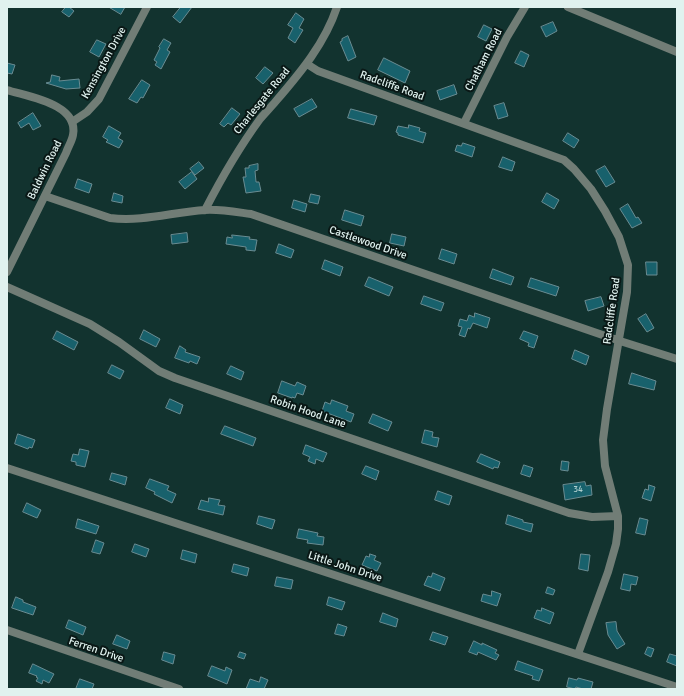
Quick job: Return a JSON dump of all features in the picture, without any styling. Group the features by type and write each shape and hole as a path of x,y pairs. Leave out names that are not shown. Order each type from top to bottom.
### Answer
{"street":[{"name":"Kensington Drive","path":"72,122 87,112 99,99 147,7"},
{"name":"Charlesgate Road","path":"205,210 226,168 237,150 261,117 307,64 322,42 337,7"},
{"name":"Chatham Road","path":"464,123 507,37 525,7"},
{"path":"568,7 677,52"},
{"name":"Radcliffe Road","path":"307,64 318,71 564,160 574,169 591,190 620,237 628,265 628,292 607,409 603,440 605,466 618,516 618,529 608,572 578,654"},
{"path":"7,90 56,106 67,114 72,122"},
{"name":"Baldwin Road","path":"7,272 72,140 72,122"},
{"name":"Castlewood Drive","path":"45,196 110,218 121,219 149,218 205,210 219,210 251,214 620,341 677,359"},
{"name":"Robin Hood Lane","path":"7,287 90,324 119,342 159,371 175,378 569,513 592,517 618,516"},
{"name":"Little John Drive","path":"7,468 675,687"},
{"name":"Ferren Drive","path":"7,630 179,689"}],"building":[{"path":"66,7 69,7 74,11 69,17 62,12"},
{"path":"109,7 125,7 121,14"},
{"path":"181,7 192,7 180,23 173,17"},
{"path":"296,13 304,19 299,28 303,30 295,43 288,38 293,28 288,25"},
{"path":"553,22 557,31 546,37 541,27"},
{"path":"484,25 492,29 486,41 478,37"},
{"path":"348,36 356,57 348,61 340,42"},
{"path":"164,39 171,43 167,50 170,52 161,69 155,65 157,62 154,60"},
{"path":"97,40 106,44 99,57 90,52"},
{"path":"521,51 529,55 524,67 515,63"},
{"path":"384,58 410,71 405,83 378,70"},
{"path":"7,63 15,65 12,74 7,73"},
{"path":"265,67 273,73 263,84 256,78"},
{"path":"52,75 60,77 59,81 79,79 80,88 66,89 46,83 50,82"},
{"path":"142,80 150,85 143,98 141,97 137,103 129,99"},
{"path":"454,85 457,94 440,100 437,91"},
{"path":"312,99 317,107 299,117 294,109"},
{"path":"504,103 508,116 498,119 494,106"},
{"path":"232,108 240,114 231,125 228,123 224,127 220,124"},
{"path":"351,109 377,116 374,125 348,118"},
{"path":"33,113 41,126 33,130 29,123 21,128 18,123"},
{"path":"409,125 420,128 419,131 426,133 423,143 398,135 396,132 398,126 408,128"},
{"path":"109,126 121,133 118,138 123,141 119,148 106,142 108,140 103,137"},
{"path":"568,133 579,140 574,148 563,141"},
{"path":"463,143 475,147 472,157 455,151 457,145 461,146"},
{"path":"503,157 515,162 512,171 499,167"},
{"path":"199,162 204,168 195,175 190,169"},
{"path":"258,164 258,170 255,171 256,182 259,182 261,191 246,193 243,177 246,177 245,168"},
{"path":"605,166 615,182 606,187 596,171"},
{"path":"192,172 197,179 185,189 179,182"},
{"path":"78,179 92,184 89,193 75,188"},
{"path":"114,193 123,196 122,203 112,201"},
{"path":"547,193 559,200 554,209 542,202"},
{"path":"311,194 320,196 318,204 309,202"},
{"path":"294,200 307,204 305,212 292,208"},
{"path":"628,204 636,218 638,217 642,223 632,228 620,209"},
{"path":"345,210 364,216 361,226 342,220"},
{"path":"187,233 188,242 172,244 171,235"},
{"path":"392,234 406,237 404,246 390,243"},
{"path":"232,235 250,237 249,239 257,240 255,251 246,250 246,247 226,244 227,237 232,238"},
{"path":"279,244 294,250 291,258 276,253"},
{"path":"442,249 457,254 454,264 439,259"},
{"path":"325,260 343,267 340,276 322,269"},
{"path":"646,262 657,262 657,275 647,275"},
{"path":"493,269 514,277 511,285 490,278"},
{"path":"369,277 393,287 389,296 365,286"},
{"path":"531,278 559,287 556,296 528,287"},
{"path":"424,296 444,303 441,311 421,304"},
{"path":"601,297 604,306 588,311 585,301"},
{"path":"475,313 490,318 487,328 473,323 470,329 468,328 465,337 459,335 462,327 458,326 460,319 467,321 469,315 474,317"},
{"path":"646,314 654,328 647,332 638,319"},
{"path":"144,330 160,339 156,347 140,339"},
{"path":"57,331 78,342 74,350 53,339"},
{"path":"524,331 538,336 534,348 528,346 529,343 520,339"},
{"path":"180,346 186,350 185,352 200,357 197,364 175,358"},
{"path":"575,350 589,356 586,365 572,359"},
{"path":"112,365 124,371 120,379 108,373"},
{"path":"231,366 244,372 241,380 227,374"},
{"path":"632,373 656,381 654,390 629,384"},
{"path":"282,381 295,386 297,382 306,386 303,395 297,393 295,398 292,398 278,393"},
{"path":"170,399 183,405 180,414 166,408"},
{"path":"332,400 348,406 346,411 354,414 351,422 322,411 325,402 330,404"},
{"path":"373,414 392,422 388,431 369,423"},
{"path":"225,426 256,438 253,446 221,434"},
{"path":"425,430 433,432 432,437 439,438 437,447 422,443"},
{"path":"18,434 35,440 32,448 29,447 28,449 15,444"},
{"path":"306,445 327,453 323,462 316,459 315,464 308,461 310,457 303,454"},
{"path":"80,449 89,451 85,467 76,465 76,462 71,461 73,454 78,455"},
{"path":"481,454 500,462 498,468 494,467 493,469 477,462"},
{"path":"562,461 569,462 568,471 561,470"},
{"path":"524,465 533,468 530,477 521,474"},
{"path":"366,466 379,471 376,480 362,474"},
{"path":"112,473 127,477 125,485 110,480"},
{"path":"150,479 169,486 167,490 176,494 172,503 146,488"},
{"path":"585,482 586,486 591,485 592,495 565,500 563,485"},
{"path":"649,485 655,487 651,501 642,498 645,489 648,490"},
{"path":"438,491 452,496 449,505 435,500"},
{"path":"209,498 220,500 218,505 225,506 223,515 198,509 201,500 208,502"},
{"path":"27,503 41,510 37,518 23,512"},
{"path":"508,515 523,520 523,522 533,524 531,532 506,524"},
{"path":"259,516 275,520 272,529 257,524"},
{"path":"640,518 648,520 645,535 636,533"},
{"path":"78,519 99,526 96,534 76,528"},
{"path":"299,529 318,533 317,536 324,537 323,545 307,543 308,540 297,538"},
{"path":"96,540 104,543 100,554 92,552"},
{"path":"135,544 149,549 146,557 132,552"},
{"path":"183,550 197,554 195,563 181,559"},
{"path":"370,554 376,556 374,560 381,563 377,571 362,565 366,556 369,557"},
{"path":"581,554 590,555 588,571 579,569"},
{"path":"234,564 249,568 247,576 232,572"},
{"path":"433,573 445,578 440,591 424,585 428,576 431,577"},
{"path":"624,574 638,577 636,585 631,584 630,591 621,589"},
{"path":"277,577 293,580 291,589 275,586"},
{"path":"548,587 555,590 553,595 546,593"},
{"path":"492,591 501,594 497,606 481,601 483,594 491,596"},
{"path":"16,597 23,600 23,602 36,607 33,615 12,608"},
{"path":"329,597 345,602 342,610 327,605"},
{"path":"542,608 554,613 550,624 534,618 537,610 541,611"},
{"path":"383,613 398,619 396,627 380,622"},
{"path":"69,620 86,627 83,635 66,628"},
{"path":"616,622 617,631 625,644 617,649 608,635 606,623"},
{"path":"338,624 347,627 344,636 335,634"},
{"path":"433,632 448,637 445,645 430,640"},
{"path":"117,635 130,641 127,649 113,644"},
{"path":"474,641 497,650 495,653 499,655 496,660 478,652 477,655 469,652"},
{"path":"648,647 654,649 651,657 645,654"},
{"path":"164,652 175,655 173,664 162,660"},
{"path":"240,652 246,654 244,659 238,657"},
{"path":"670,654 677,656 677,666 667,662"},
{"path":"518,661 543,670 539,681 532,679 533,676 515,670"},
{"path":"33,664 54,674 49,683 43,680 42,684 36,681 38,678 36,677 37,676 29,673"},
{"path":"212,666 225,671 226,667 232,670 227,684 208,676"},
{"path":"261,677 268,680 264,689 246,689 250,679 259,682"},
{"path":"569,678 577,680 578,678 593,682 591,689 576,687 575,689 567,687"},
{"path":"80,679 94,684 92,689 76,689"}]}
